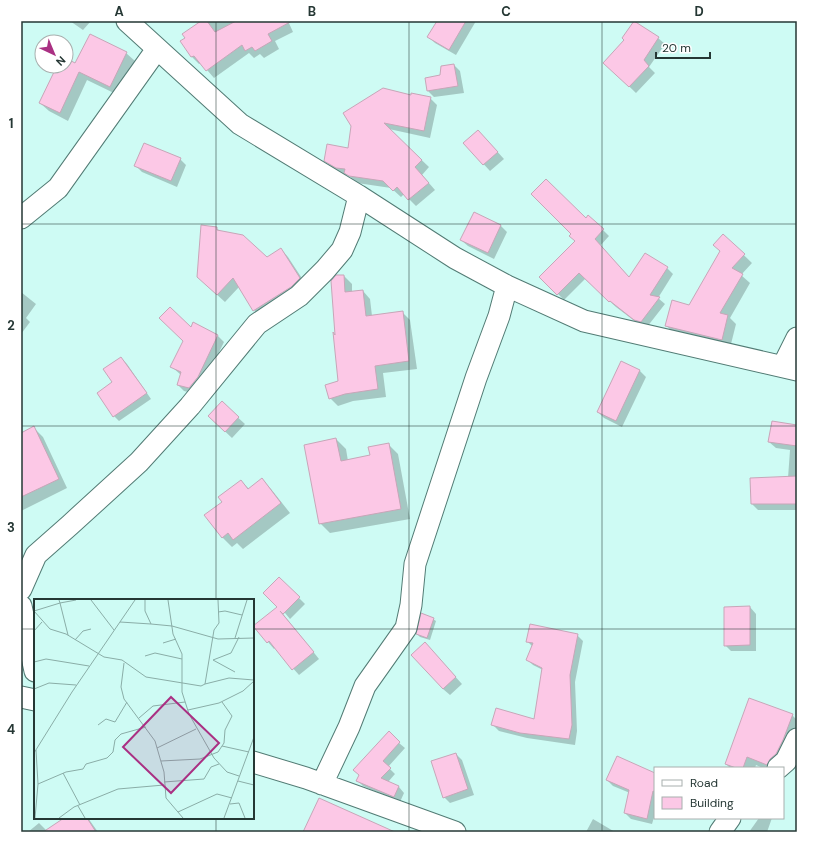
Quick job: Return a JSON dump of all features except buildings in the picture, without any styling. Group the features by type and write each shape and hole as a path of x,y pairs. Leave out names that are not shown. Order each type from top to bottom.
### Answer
{"street":[{"path":"127,21 240,124 359,196 455,258 507,286 584,321 790,368 797,338"},
{"path":"21,218 58,188 157,49"},
{"path":"21,589 36,555 139,462 190,406 256,324 299,296 342,250 350,232 359,196"},
{"path":"322,784 349,727 365,686 406,628 411,605 415,564 476,378 500,316 507,286"},
{"path":"21,606 34,666"},
{"path":"21,697 34,700"},
{"path":"779,767 786,762 797,739"},
{"path":"254,762 322,784 455,832"},
{"path":"720,832 729,819"}]}
